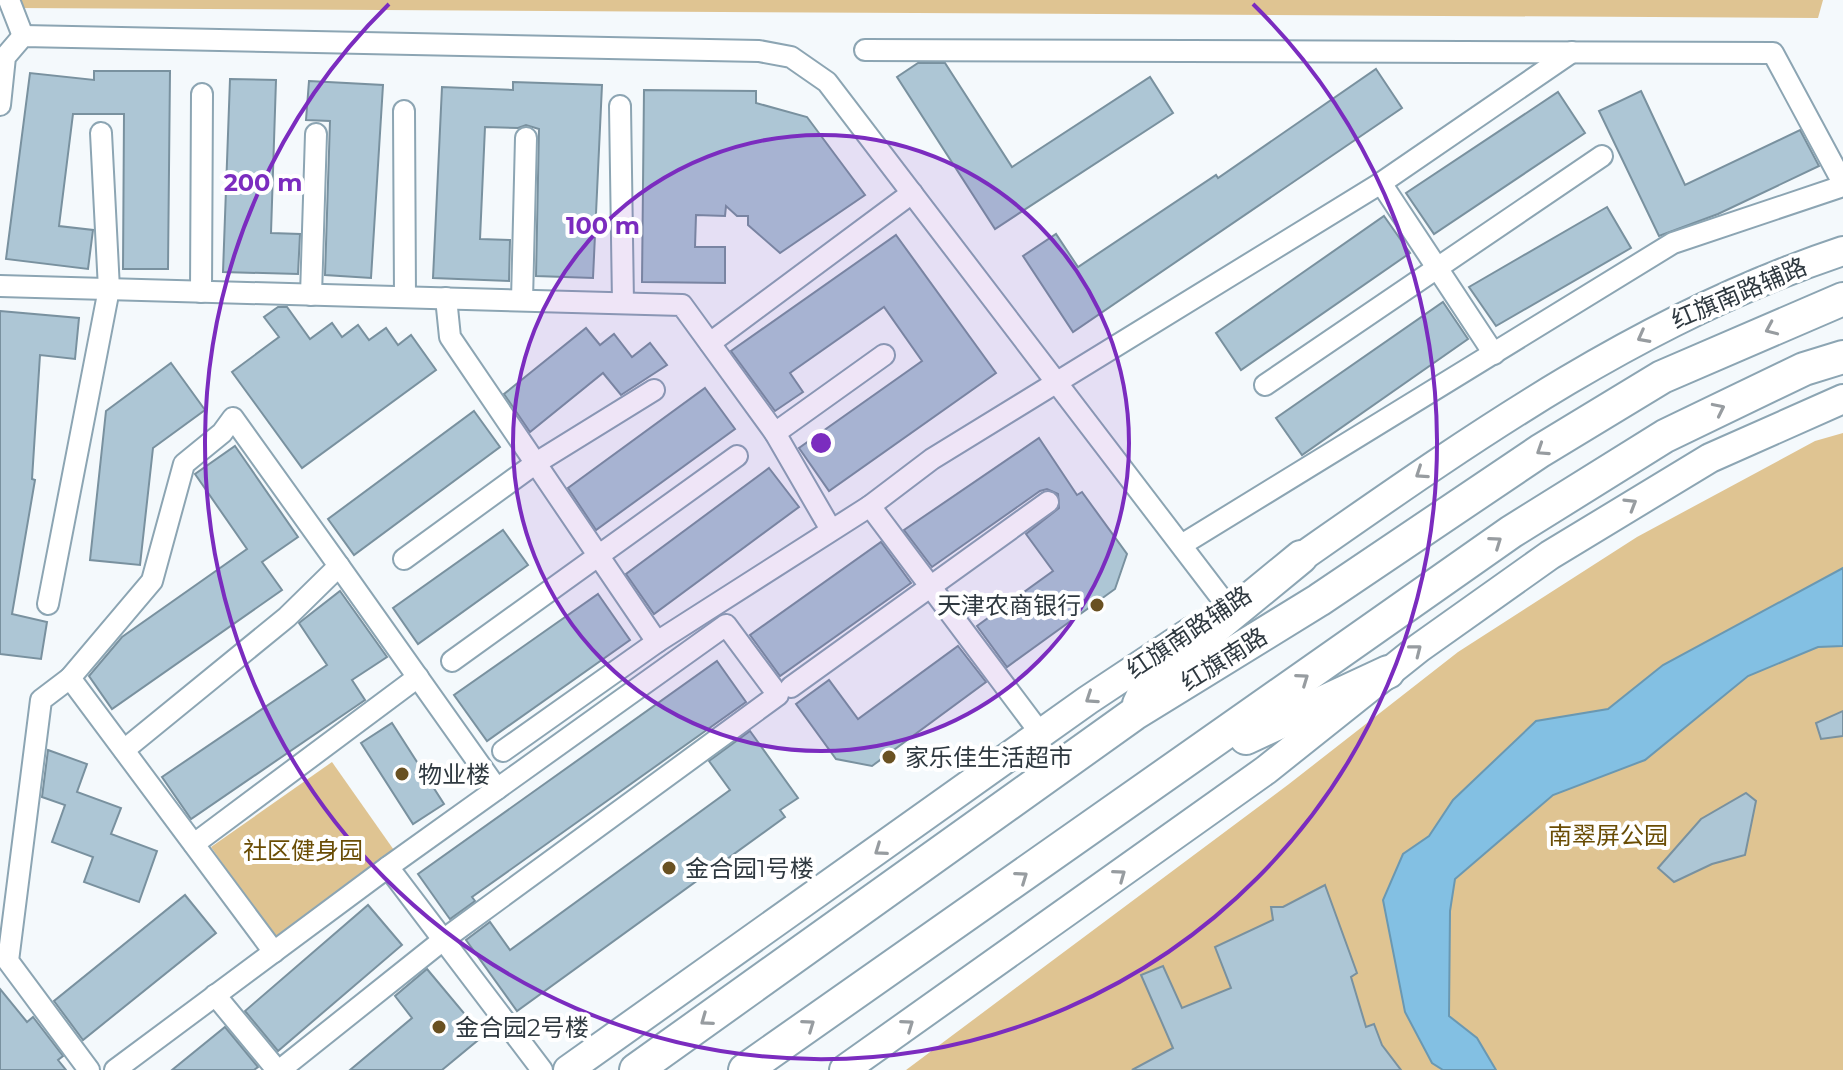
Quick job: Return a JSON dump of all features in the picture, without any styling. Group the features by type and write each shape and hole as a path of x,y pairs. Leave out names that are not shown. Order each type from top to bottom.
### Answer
{"highway":[{"name":"红旗南路","path":"636,1070 1134,714 1319,600 1540,451 1662,377 1843,299"},
{"path":"745,1070 1511,532 1665,436 1804,369 1843,357"},
{"path":"1134,714 1150,681 1301,557"},
{"path":"1164,778 1388,672"}],"main road":[{"name":"红旗南路辅路","path":"568,1070 1041,734 1507,416 1596,362 1747,286 1843,251"},
{"path":"844,1070 1274,764 1388,672 1550,555 1710,458 1843,399"}],"street":[{"path":"9,0 23,36"},
{"path":"0,105 5,57 23,36"},
{"path":"23,36 759,51 791,57 827,82 1183,544 1228,607"},
{"path":"865,50 1773,53 1843,184 1673,243 1183,544"},
{"path":"503,751 657,642 830,528 870,506 932,459 1381,183 1572,52"},
{"path":"201,292 202,94"},
{"path":"620,106 623,303"},
{"path":"404,111 405,297"},
{"path":"48,604 109,289 101,133"},
{"path":"311,295 316,134"},
{"path":"522,300 526,138"},
{"path":"1265,385 1602,156"},
{"path":"1381,183 1494,354"},
{"path":"710,343 912,193"},
{"path":"0,286 682,305 775,433 830,528"},
{"path":"446,298 450,337 657,642"},
{"path":"775,433 884,355"},
{"path":"404,559 536,463 654,390"},
{"path":"89,1070 8,961 41,700 70,678 152,581 184,464 222,433 233,418 497,789"},
{"path":"452,661 737,456"},
{"path":"791,687 1048,502"},
{"path":"870,506 1041,734"},
{"path":"124,750 287,617 339,566"},
{"path":"115,1070 215,995 388,867 726,625 778,695 443,940 279,1070 215,995"},
{"path":"194,844 418,677"},
{"path":"70,678 274,952"},
{"path":"388,867 542,1070"}],"green space":[{"path":"12,0 1823,0 1818,18 12,8"},
{"name":"南翠屏公园","path":"1843,433 1843,1070 906,1070 1289,784 1458,652 1637,537 1815,441"},
{"name":"社区健身园","path":"332,762 396,853 274,938 211,847"}],"water":[{"path":"1843,568 1843,646 1818,647 1748,676 1645,760 1553,795 1455,879 1450,911 1449,1016 1477,1038 1496,1070 1443,1070 1432,1063 1405,1012 1383,900 1403,854 1429,836 1453,800 1536,721 1608,709 1663,665"}],"building":[{"path":"918,63 945,63 1012,167 1150,77 1173,113 995,229 897,77"},
{"path":"1376,69 1402,108 1073,332 1023,256 1056,234 1078,267 1216,175 1218,178"},
{"path":"94,71 170,71 168,269 123,269 124,114 73,114 59,226 93,230 88,269 6,259 30,73 94,80"},
{"path":"230,79 276,80 271,233 300,234 298,274 223,272"},
{"path":"309,81 383,85 371,278 325,275 330,121 306,120"},
{"path":"513,82 602,85 593,278 536,276 539,129 526,125 518,128 485,127 480,239 510,240 509,281 433,278 442,87 513,90"},
{"path":"644,90 756,91 756,103 807,117 865,195 780,253 748,225 748,216 737,216 726,206 725,216 696,215 695,247 725,247 725,283 642,282"},
{"path":"1641,91 1685,185 1800,130 1819,166 1718,214 1659,236 1599,111"},
{"path":"1558,92 1585,133 1434,234 1406,193"},
{"path":"1607,207 1631,248 1496,326 1469,287"},
{"path":"1384,216 1410,253 1241,370 1216,333"},
{"path":"896,235 996,373 829,491 799,448 922,361 884,307 790,373 803,392 775,411 731,351"},
{"path":"1443,302 1468,339 1302,455 1276,418"},
{"path":"278,307 287,307 310,339 332,323 342,337 358,325 369,340 386,328 398,345 411,335 436,370 302,468 232,372 279,337 264,317"},
{"path":"0,311 79,318 75,359 40,355 32,479 35,480 12,614 47,622 41,659 0,654"},
{"path":"586,328 600,345 614,334 632,357 650,343 667,365 621,395 603,373 530,432 504,394"},
{"path":"171,363 205,410 153,448 140,565 90,560 106,411"},
{"path":"705,388 735,429 596,530 568,488"},
{"path":"474,411 500,447 354,555 328,519"},
{"path":"1039,438 1077,495 1082,492 1127,554 1115,589 1007,667 977,626 1053,571 1026,534 1059,508 1058,494 1047,489 1040,491 932,567 904,530"},
{"path":"235,446 298,537 262,562 282,590 112,709 89,676 122,637 247,549 195,474"},
{"path":"769,468 799,507 654,614 626,574"},
{"path":"503,530 528,565 418,644 393,608"},
{"path":"881,542 911,583 780,676 750,635"},
{"path":"340,591 387,657 352,680 365,700 191,819 162,777 327,665 299,623"},
{"path":"598,594 630,640 487,741 454,695"},
{"path":"958,646 986,682 872,766 836,759 796,704 829,680 858,719"},
{"path":"717,661 746,702 472,897 475,901 450,919 418,874"},
{"path":"1843,711 1843,736 1821,739 1816,723"},
{"name":"物业楼","path":"392,723 444,804 413,824 361,743"},
{"name":"金合园1号楼","path":"750,731 798,798 780,810 785,817 517,1011 466,940 490,922 510,950 730,790 709,761"},
{"path":"48,750 87,764 77,792 121,808 111,834 157,851 139,902 84,882 93,857 52,842 65,805 42,797"},
{"path":"1746,793 1756,801 1745,855 1712,864 1674,882 1658,868 1701,819"},
{"path":"1325,885 1357,973 1351,977 1366,1027 1374,1024 1382,1045 1401,1070 1132,1070 1173,1048 1141,975 1163,966 1182,1008 1231,988 1215,947 1273,920 1271,907 1283,907"},
{"path":"185,895 216,933 83,1040 54,1001"},
{"path":"368,905 402,945 278,1051 245,1011"},
{"name":"金合园2号楼","path":"427,969 483,1036 442,1070 350,1070 412,1018 395,996"},
{"path":"0,989 27,1022 33,1017 63,1056 58,1060 66,1070 0,1070"},
{"path":"225,1027 258,1067 254,1070 172,1070"}],"place":[{"name":"天津农商银行","path":"1097,605"},
{"name":"家乐佳生活超市","path":"889,757"},
{"name":"物业楼","path":"402,774"},
{"name":"金合园1号楼","path":"669,868"},
{"name":"金合园2号楼","path":"439,1027"}]}
